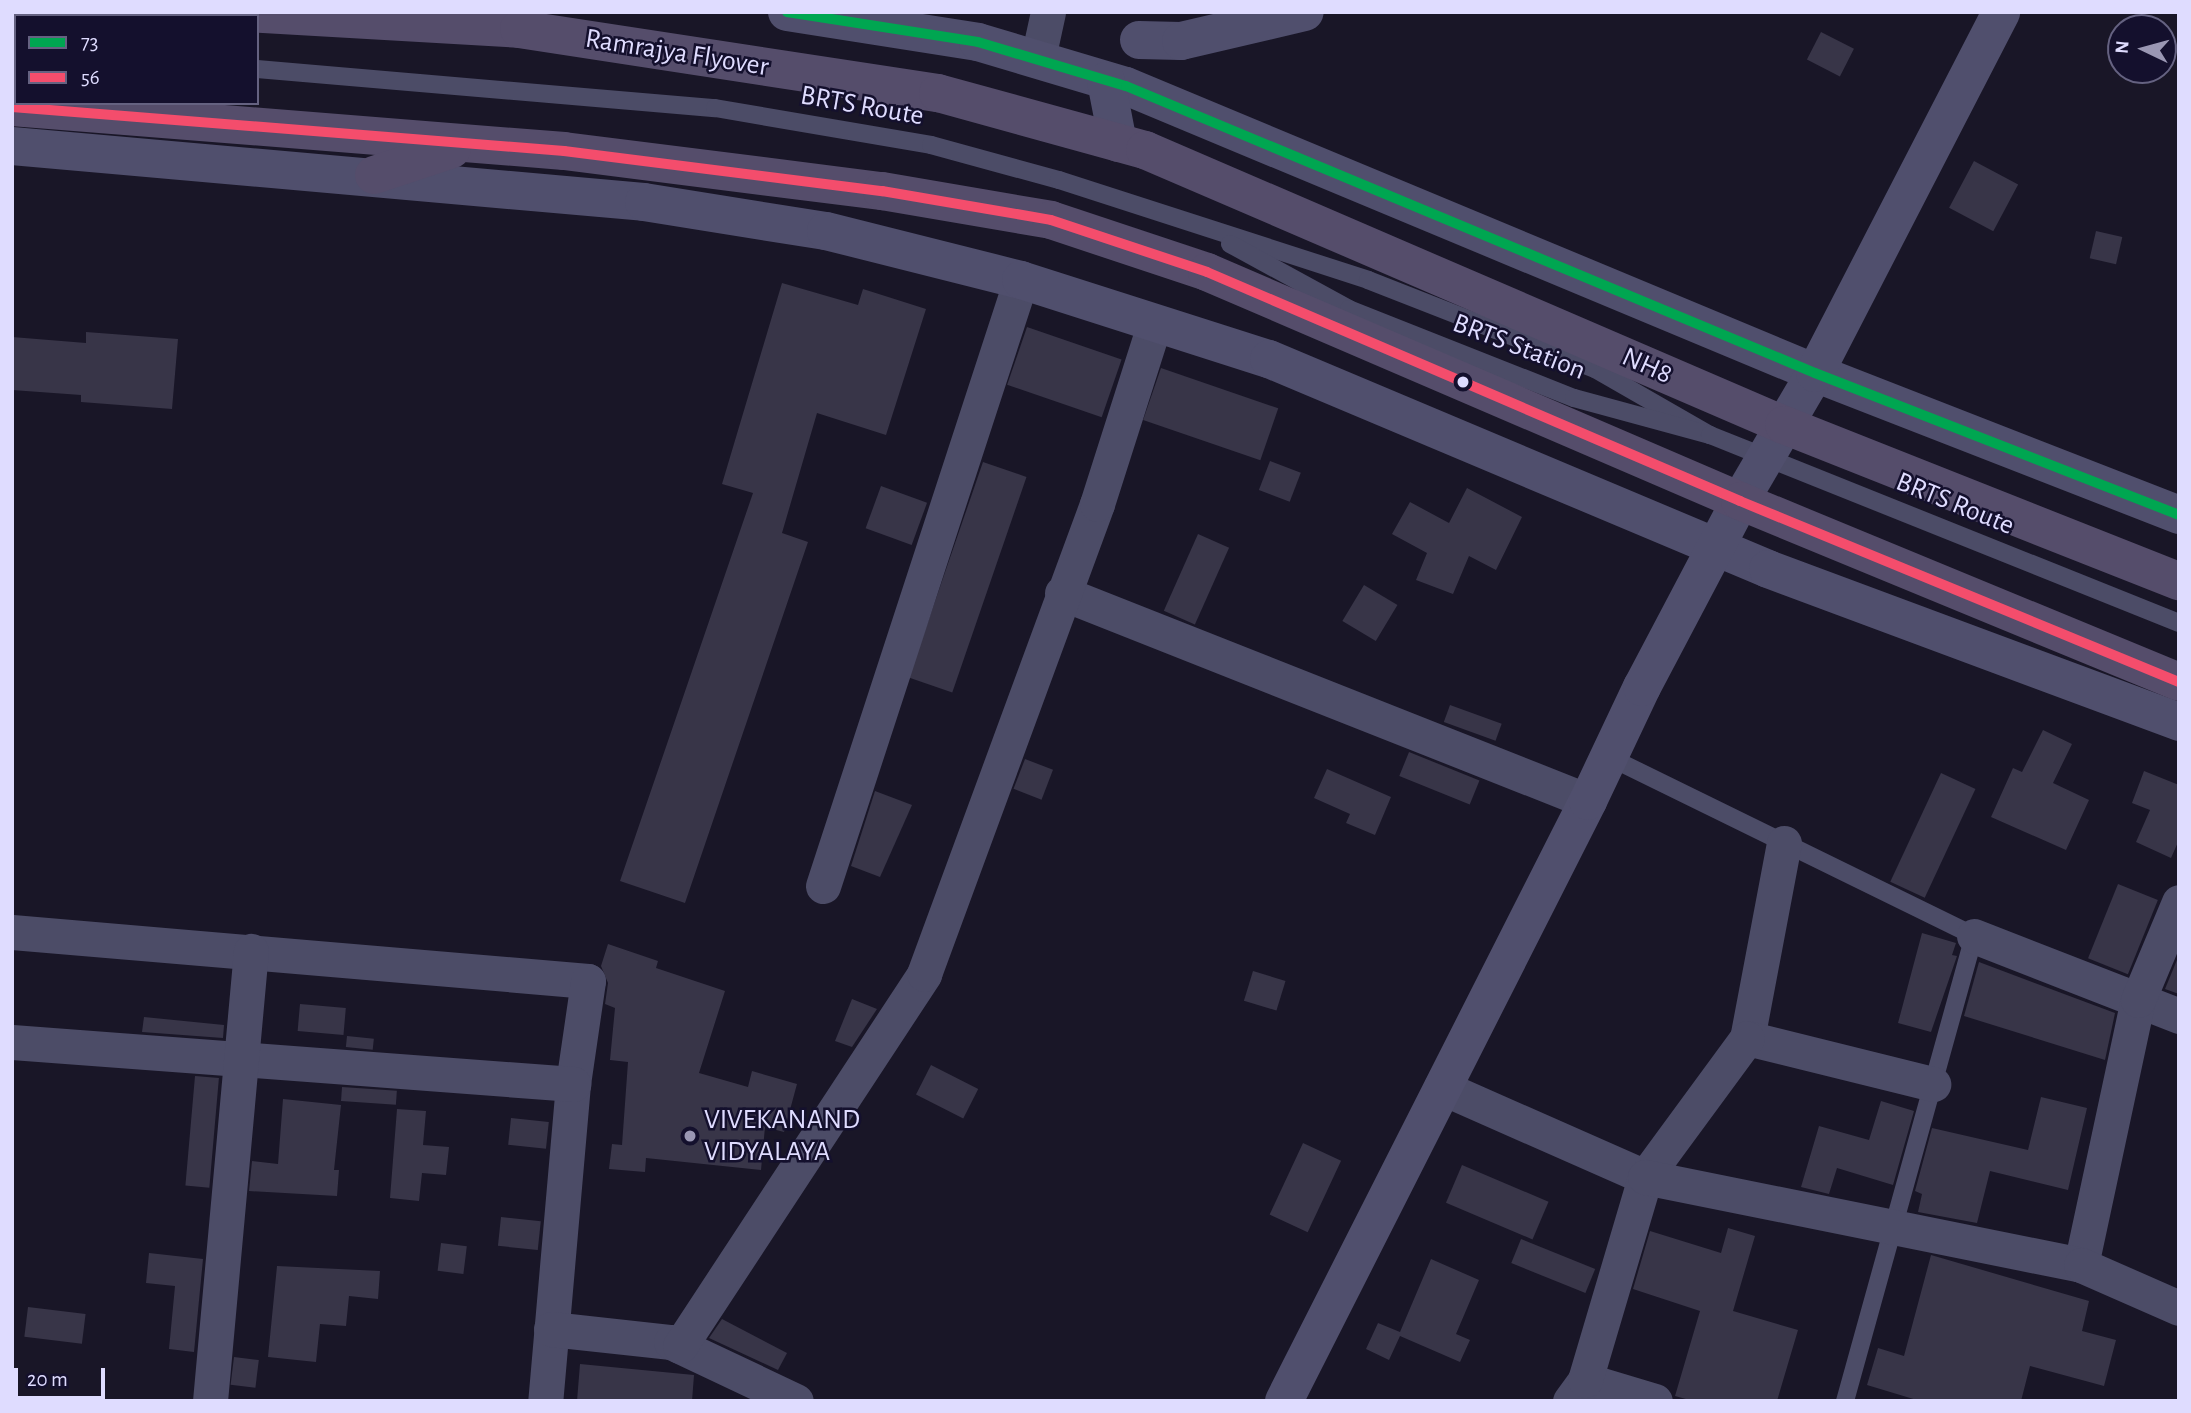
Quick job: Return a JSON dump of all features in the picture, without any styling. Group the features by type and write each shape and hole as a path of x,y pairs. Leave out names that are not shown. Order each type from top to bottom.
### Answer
{"main road":[{"name":"Ramrajya Flyover","path":"228,12 519,29 937,93 1118,142"},
{"path":"12,107 564,151 881,191 1051,220 1207,272 1740,501 2179,682"},
{"name":"NH8","path":"1118,142 1373,246 1774,441 2179,581"},
{"path":"374,175 467,143"}],"street":[{"path":"787,12 978,41 1106,81 1815,373 2179,515"},
{"path":"1034,57 1048,12"},
{"path":"1106,81 1151,26 1181,41 1305,12"},
{"path":"1284,1401 1441,1087 1588,802 1607,757 1740,501 1815,373 2001,12"},
{"path":"1106,81 1118,142"},
{"path":"12,146 374,175 644,202 815,229 1021,280 1269,359 1716,546 2179,722"},
{"path":"823,886 1021,280"},
{"path":"680,1346 924,974 1062,593 1097,504 1155,322"},
{"path":"1062,593 1588,802"},
{"path":"1656,1401 1578,1390 1645,1177 1746,1038 1784,843"},
{"path":"2081,1265 2137,1000 2179,902"},
{"path":"12,932 588,981 572,1084 545,1401"},
{"path":"1974,936 2179,1016"},
{"path":"210,1401 251,951"},
{"path":"1746,1038 1933,1084"},
{"path":"12,1042 572,1084"},
{"path":"1441,1087 1645,1177 2081,1265 2179,1308"},
{"path":"551,1329 680,1346 796,1401"}],"lane":[{"name":"BRTS Route","path":"259,69 715,108 932,145 1196,225"},
{"name":"BRTS Station","path":"1196,225 1368,280 1595,369 1710,435"},
{"name":"BRTS Station","path":"1196,225 1349,309 1574,398 1710,435"},
{"name":"BRTS Route","path":"1710,435 1774,441 2179,623"},
{"path":"1607,757 1974,936 1845,1401"}],"building":[{"path":"1821,32 1854,49 1840,76 1807,60"},
{"path":"1974,161 2018,184 1993,231 1949,208"},
{"path":"2096,231 2122,237 2116,264 2090,258"},
{"path":"782,283 858,305 863,289 926,309 886,435 817,413 782,533 808,542 685,903 620,881 753,493 722,484"},
{"path":"1027,327 1122,360 1102,417 1007,385"},
{"path":"86,332 178,339 172,409 81,402 81,395 12,390 12,337 86,343"},
{"path":"1161,368 1278,408 1260,460 1143,420"},
{"path":"1270,461 1301,473 1290,502 1259,490"},
{"path":"983,462 1026,477 952,693 909,678"},
{"path":"881,486 927,503 912,545 866,528"},
{"path":"1467,488 1522,517 1496,570 1469,556 1453,594 1416,580 1427,553 1392,534 1410,502 1449,523"},
{"path":"1198,534 1229,548 1195,625 1164,611"},
{"path":"1364,585 1397,605 1376,641 1342,621"},
{"path":"1450,705 1502,724 1496,741 1444,722"},
{"path":"2043,730 2072,744 2053,783 2089,800 2066,850 1991,817 2013,768 2022,772"},
{"path":"1409,752 1479,780 1470,805 1399,776"},
{"path":"1025,759 1053,770 1042,800 1014,789"},
{"path":"1327,769 1391,797 1375,835 1346,823 1350,814 1314,798"},
{"path":"2144,771 2179,785 2179,840 2171,858 2136,842 2150,810 2132,803"},
{"path":"1941,773 1975,789 1925,898 1890,882"},
{"path":"875,791 912,805 880,877 851,866"},
{"path":"2118,884 2158,900 2128,974 2088,958"},
{"path":"1922,933 1956,943 1952,955 1957,956 1931,1032 1898,1023"},
{"path":"608,944 658,961 656,968 725,991 699,1073 748,1087 752,1071 797,1084 784,1132 765,1127 761,1170 646,1158 645,1172 609,1169 612,1144 622,1145 628,1062 610,1060 615,1008 605,1004 608,983 601,966"},
{"path":"2179,955 2179,994 2165,989"},
{"path":"1979,962 2115,1013 2105,1060 1964,1016"},
{"path":"1253,971 1286,981 1276,1011 1244,1001"},
{"path":"852,999 877,1009 852,1047 835,1041"},
{"path":"300,1004 346,1008 343,1035 298,1031"},
{"path":"144,1017 224,1025 223,1038 142,1032"},
{"path":"347,1036 374,1039 373,1050 346,1047"},
{"path":"931,1065 978,1089 963,1118 916,1094"},
{"path":"195,1076 219,1078 209,1188 185,1186"},
{"path":"342,1087 397,1091 396,1105 341,1101"},
{"path":"2041,1097 2087,1108 2068,1190 1990,1171 1977,1223 1918,1212 1922,1194 1915,1191 1932,1128 2028,1150"},
{"path":"283,1099 341,1105 334,1170 339,1170 337,1196 249,1191 252,1161 278,1164"},
{"path":"1881,1101 1914,1111 1893,1185 1837,1168 1829,1194 1801,1187 1819,1126 1869,1140"},
{"path":"397,1109 426,1111 423,1145 449,1147 446,1175 422,1173 419,1201 390,1198"},
{"path":"511,1118 549,1122 546,1149 508,1145"},
{"path":"1303,1143 1341,1161 1308,1232 1270,1215"},
{"path":"1462,1165 1549,1202 1533,1239 1446,1203"},
{"path":"501,1217 541,1221 538,1250 498,1246"},
{"path":"1728,1228 1755,1236 1733,1311 1798,1330 1777,1401 1693,1401 1675,1396 1700,1311 1633,1289 1650,1231 1721,1253"},
{"path":"1521,1239 1595,1269 1585,1293 1511,1263"},
{"path":"441,1243 467,1246 463,1274 438,1271"},
{"path":"149,1253 203,1259 194,1352 169,1349 175,1286 146,1283"},
{"path":"1931,1255 2089,1301 2082,1331 2116,1340 2104,1386 2030,1366 2021,1401 1920,1401 1867,1385 1878,1348 1904,1356"},
{"path":"1431,1259 1479,1280 1456,1334 1470,1340 1460,1362 1400,1336 1389,1360 1366,1349 1378,1323 1400,1332"},
{"path":"277,1266 380,1271 378,1299 349,1296 346,1326 320,1324 316,1362 268,1357"},
{"path":"28,1307 86,1314 82,1344 24,1337"},
{"path":"722,1319 787,1353 778,1370 709,1338"},
{"path":"234,1357 259,1360 255,1388 231,1385"},
{"path":"580,1364 694,1375 692,1401 577,1401"}],"transit line":[{"name":"73","path":"787,12 978,42 1126,86 1815,373 2179,515"},
{"name":"56","path":"12,107 564,151 882,191 1051,220 1207,272 1740,501 2179,682"}],"place":[{"name":"VIVEKANAND VIDYALAYA","path":"690,1136"}]}
